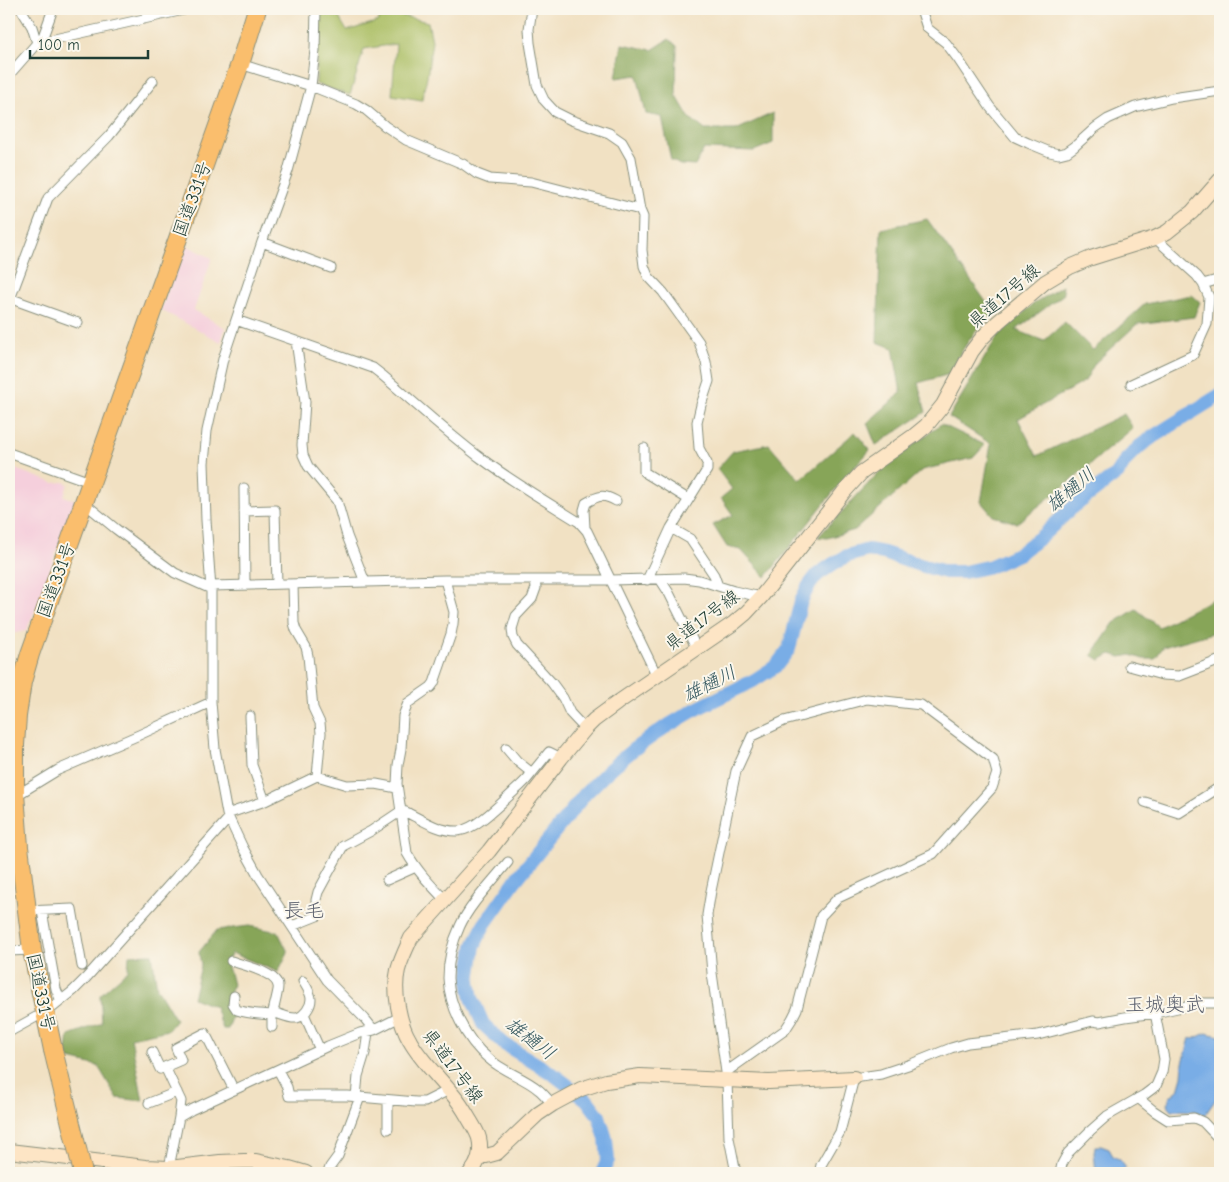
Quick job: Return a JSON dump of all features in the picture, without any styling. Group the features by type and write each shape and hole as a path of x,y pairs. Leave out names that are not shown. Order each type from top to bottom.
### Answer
{"highway":[{"name":"国道331号","path":"83,1173 53,1050 32,950 34,911 14,847 12,794 16,716 15,682 39,627 240,64 257,9"}],"main road":[{"name":"県道17号線","path":"480,1154 479,1137 461,1106 409,1041 400,1017 397,993 398,972 411,938 489,851 585,729 610,709 746,613 861,473 926,426 943,405 972,352 982,338 998,322 1046,282 1070,267 1091,258 1155,238 1167,232 1192,212 1220,180"},
{"path":"470,1173 476,1165 480,1154 486,1156 497,1153 538,1114 581,1089 606,1080 640,1076 726,1076 770,1082 854,1078"},
{"path":"9,1151 145,1167 169,1168 244,1160 274,1164 306,1173"}],"street":[{"path":"21,9 39,42"},
{"path":"9,76 39,42 53,9"},
{"path":"39,42 188,9"},
{"path":"316,9 315,50 311,86 288,171 262,242 221,368 207,431 204,463 205,513 211,588 211,702 215,749 228,816 258,875 327,980 365,1019 370,1031 358,1076 358,1097 338,1156 328,1173"},
{"path":"532,9 529,29 530,43 537,85 544,100 555,112 571,120 609,133 622,142 631,158 640,210 643,217 642,250 644,266 648,276 663,292 699,342 706,362 709,381 697,422 699,448 707,463 707,470 671,528 647,580"},
{"path":"921,9 927,28 946,43 990,107 1015,137 1050,152 1060,154 1067,152 1102,124 1135,107 1172,98 1220,91"},
{"path":"240,64 311,86 356,104 406,140 463,164 477,174 490,179 531,182 640,210"},
{"path":"78,323 10,299 48,198 108,136 153,81"},
{"path":"1131,384 1193,355 1207,324 1209,297 1203,284 1197,276 1155,238"},
{"path":"262,242 331,268"},
{"path":"1203,284 1217,280 1220,281"},
{"path":"236,320 373,368 484,460 579,522 587,531 612,580 657,676"},
{"path":"296,341 305,402 303,455 308,466 337,501 347,536 364,582"},
{"path":"644,448 644,472 688,499"},
{"path":"9,453 90,482"},
{"path":"244,488 245,585"},
{"path":"584,528 586,503 602,495 616,501"},
{"path":"83,502 175,573 211,588 245,585 445,580 647,580 684,578 699,580 761,597"},
{"path":"244,511 275,510 277,584"},
{"path":"671,528 690,540 714,576 718,586"},
{"path":"660,579 697,649"},
{"path":"445,580 454,612 451,634 434,683 411,700 405,709 397,788 407,853 426,880 445,900"},
{"path":"535,580 536,588 532,599 516,616 512,629 513,636 517,645 564,698 570,712 585,729"},
{"path":"293,584 294,623 306,647 313,708 320,723 321,733 316,776"},
{"path":"1129,666 1162,675 1179,676 1218,661 1220,663"},
{"path":"726,1076 785,1030 792,1019 797,1009 821,916 838,898 933,854 992,788 997,773 993,759 920,705 866,699 784,721 752,736 736,771 707,915 712,972 726,1076 730,1138 736,1173"},
{"path":"12,794 22,792 58,770 211,702"},
{"path":"250,716 252,765 265,801"},
{"path":"506,748 517,761 532,773"},
{"path":"292,926 318,916 316,900 318,892 343,846 371,831 401,811 436,826 457,831 463,830 479,823 521,785 549,752 561,758"},
{"path":"52,1008 86,978 228,816 265,801 316,776 347,785 376,784 397,788"},
{"path":"1145,802 1179,813 1220,787"},
{"path":"508,862 459,927 453,945 448,978 450,992 459,1020 476,1047 488,1059 539,1090 553,1104"},
{"path":"387,880 416,867"},
{"path":"61,1001 34,911 72,909 82,966"},
{"path":"9,951 32,950"},
{"path":"232,961 268,973 276,981 279,987 272,1014 272,1027"},
{"path":"234,996 234,1004 237,1010 246,1013 272,1014 295,1018 304,1014 309,1007 311,999 303,981"},
{"path":"819,1173 821,1165 840,1132 854,1078 881,1074 968,1043 1038,1034 1093,1021 1099,1022 1155,1013 1200,1003 1220,1003"},
{"path":"1060,1173 1068,1153 1090,1130 1107,1116 1156,1086 1162,1072 1164,1059 1155,1013"},
{"path":"304,1014 320,1050"},
{"path":"9,1032 36,1017"},
{"path":"179,1118 191,1110 320,1050 360,1033 370,1031 400,1017"},
{"path":"152,1052 160,1068 181,1060 176,1048 205,1033 234,1090"},
{"path":"165,1066 181,1101 169,1168"},
{"path":"278,1070 287,1087 289,1096 358,1097 425,1102 449,1090"},
{"path":"149,1103 177,1092"},
{"path":"1138,1098 1168,1120 1194,1118 1203,1122 1220,1140"},
{"path":"388,1100 388,1130"}],"shaded area":[{"path":"184,244 212,258 194,310 225,328 221,342 161,310"},
{"path":"9,457 15,469 54,483 63,482 68,484 64,496 75,500 26,631 17,633 9,633"}],"green space":[{"path":"319,9 334,9 347,31 379,21 378,10 428,22 432,41 422,100 392,95 396,44 364,49 350,95 316,84"},
{"path":"669,39 677,46 676,95 689,117 705,130 736,130 773,113 773,143 754,151 704,149 695,166 680,165 671,160 662,117 646,114 637,75 616,78 622,44 652,50"},
{"path":"927,219 994,313 980,326 969,341 950,374 918,383 926,412 876,445 867,423 901,393 893,348 877,342 881,229"},
{"path":"1062,286 1064,294 1016,330 1044,341 1065,322 1093,350 1145,304 1192,295 1200,302 1194,317 1137,324 1095,363 1085,381 1018,419 1037,456 1124,414 1133,428 1017,523 993,516 981,502 991,444 949,417 997,337 1032,305"},
{"path":"941,424 985,445 973,458 922,470 855,530 827,538 818,537 883,468"},
{"path":"855,432 870,450 834,491 766,577 741,550 727,547 713,525 733,515 721,498 732,489 717,469 733,451 769,444 800,480"},
{"path":"1220,591 1220,631 1163,647 1155,659 1143,659 1131,655 1121,657 1111,654 1100,660 1092,655 1114,623 1136,609 1159,627 1213,599"},
{"path":"249,926 278,932 288,952 278,972 232,953 226,962 233,985 228,998 233,1015 228,1029 223,1029 215,1007 193,998 201,966 199,952 217,930"},
{"path":"152,954 157,988 176,1020 168,1030 131,1038 143,1101 117,1098 98,1066 66,1058 69,1035 102,1023 100,995 128,970 129,955"}],"water":[{"path":"1206,1033 1220,1036 1220,1093 1205,1115 1194,1111 1172,1110 1167,1104 1170,1097 1178,1090 1190,1038 1193,1039"},
{"path":"1095,1146 1109,1149 1113,1156 1120,1160 1126,1168 1121,1173 1096,1172"}],"waterway":[{"name":"雄樋川","path":"602,1173 608,1160 606,1139 599,1116 587,1100 553,1074 504,1044 483,1024 472,998 469,981 474,946 484,925 515,881 585,794 610,769 634,749 696,709 753,681 776,666 789,649 801,601 817,575 847,556 868,550 946,572 964,572 991,566 1020,553 1043,535 1072,508 1118,473 1125,461 1140,446 1220,395"}],"district":[{"name":"長毛","path":"304,910"},
{"name":"玉城奥武","path":"1165,1004"}]}
